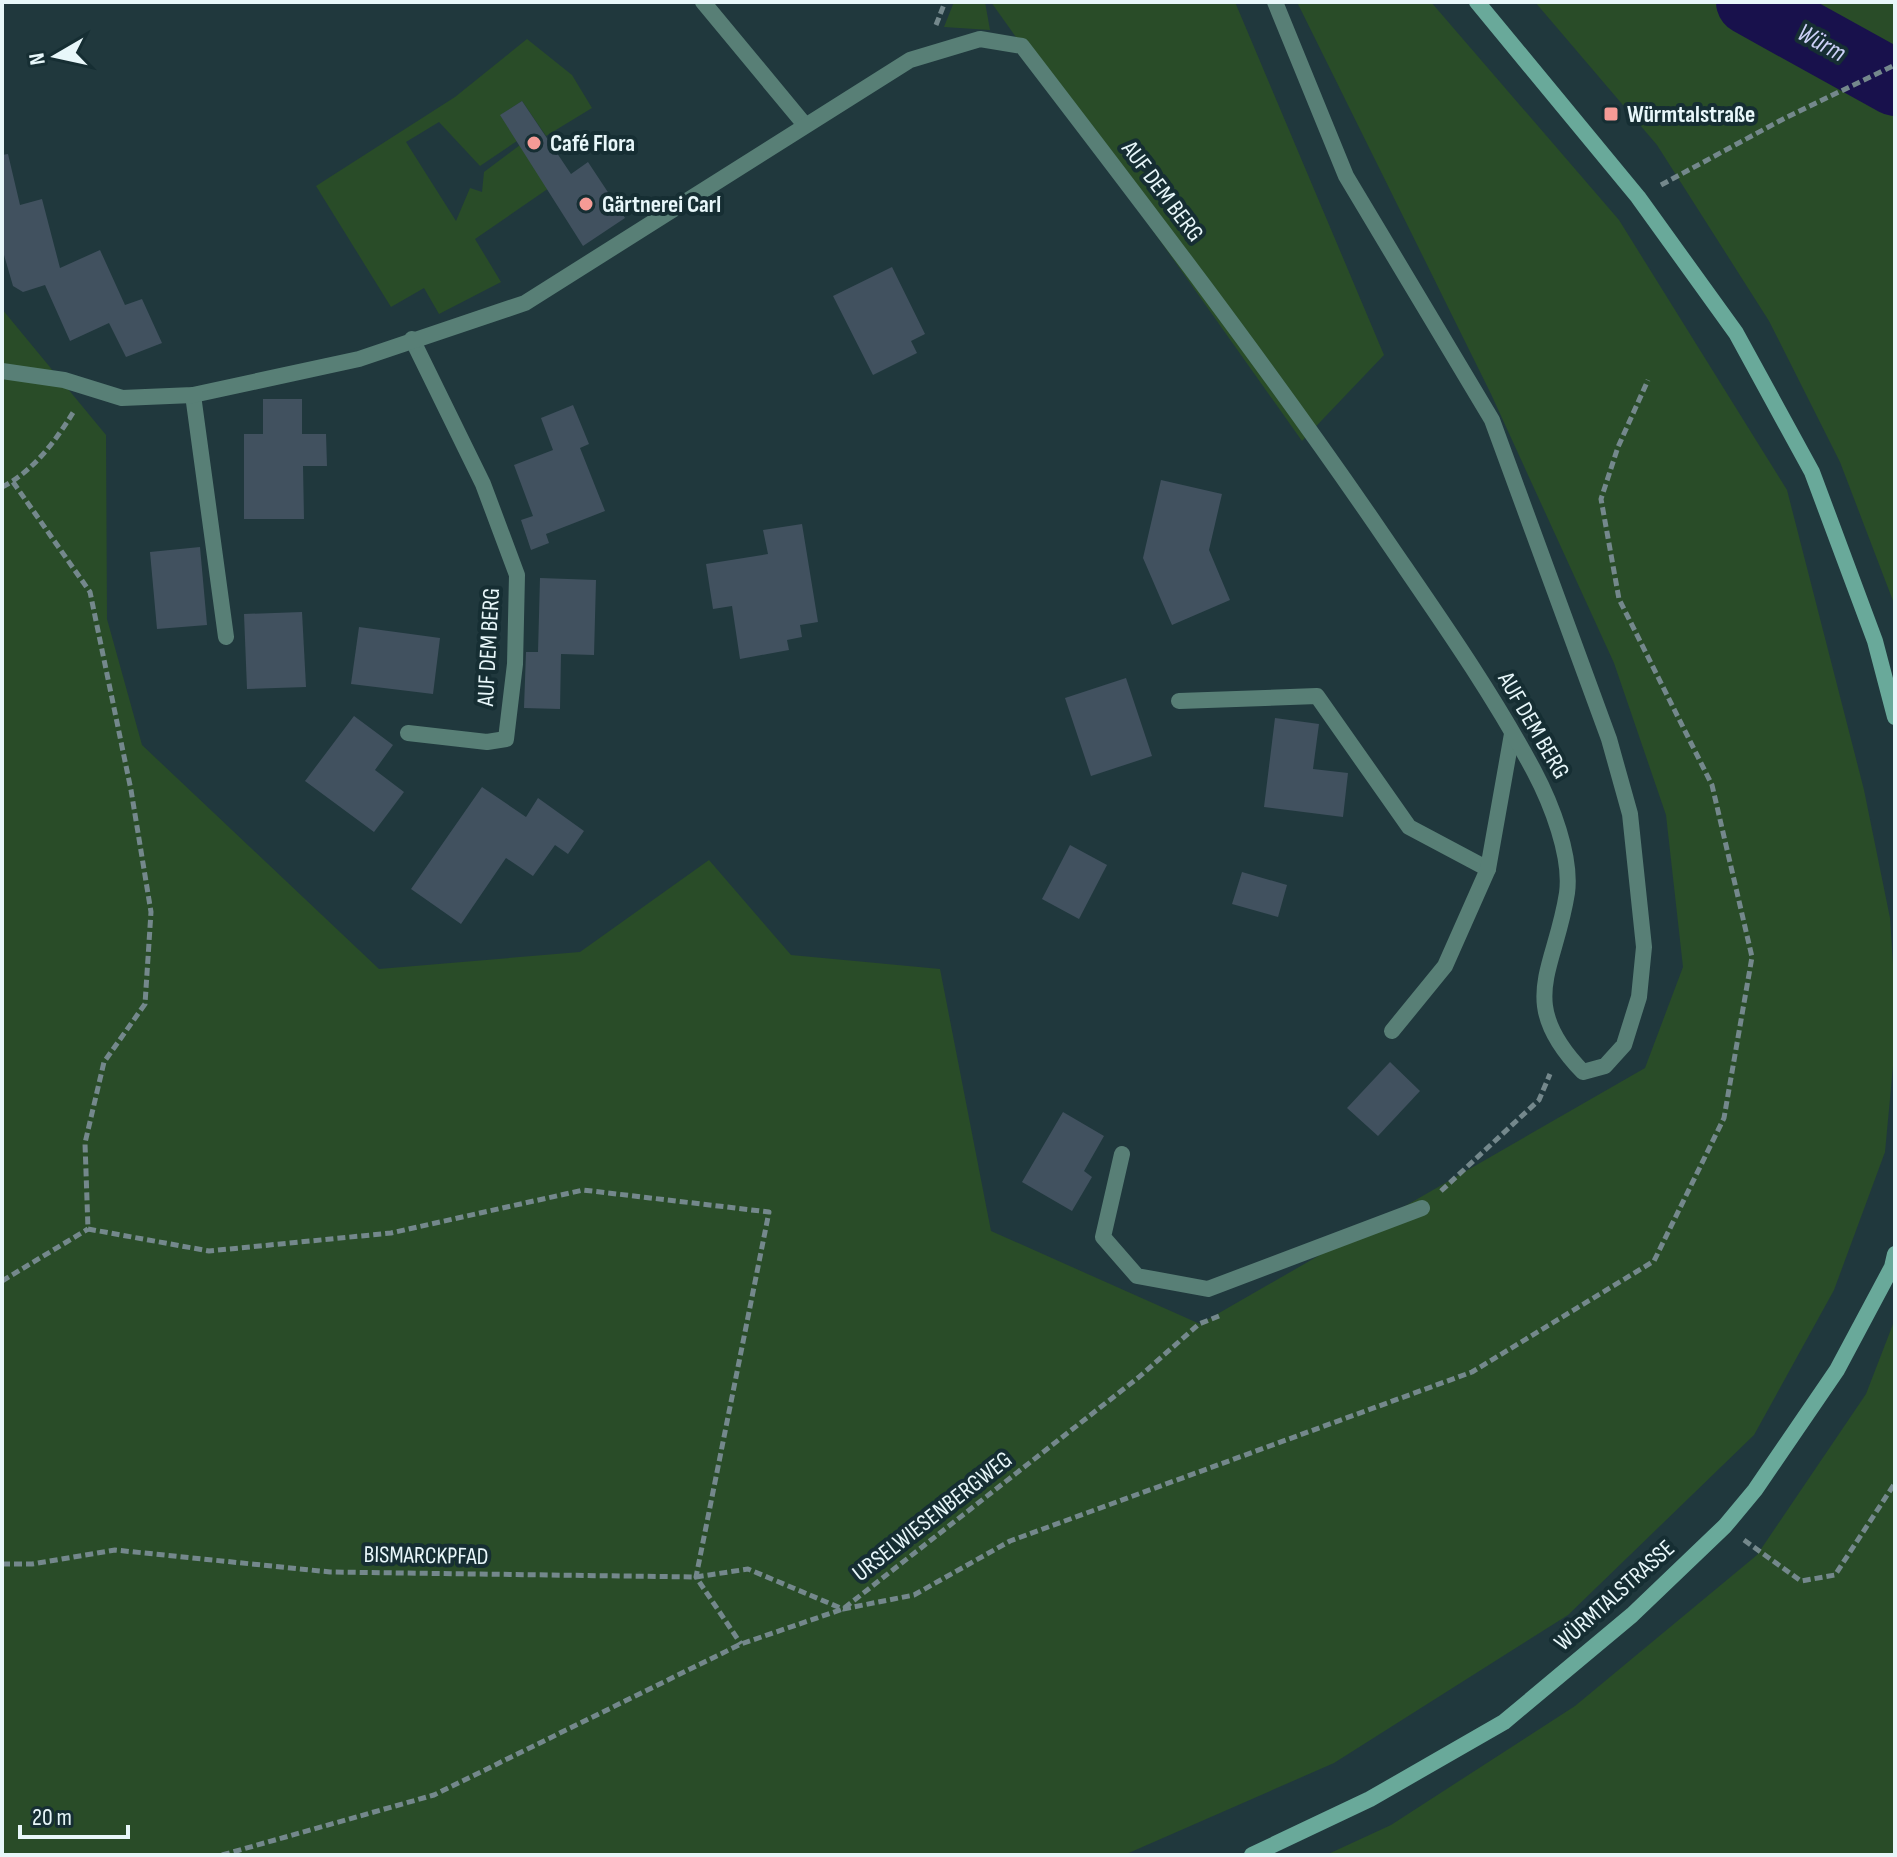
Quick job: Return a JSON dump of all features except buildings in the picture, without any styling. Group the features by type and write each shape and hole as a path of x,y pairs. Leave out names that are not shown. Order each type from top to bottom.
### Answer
{"main road":[{"path":"1477,2 1638,197 1736,333 1812,472 1875,641 1895,717"},
{"name":"WÜRMTALSTRASSE","path":"1252,1855 1370,1799 1504,1722 1632,1615 1725,1526 1755,1490 1837,1370 1892,1267 1895,1254"}],"street":[{"path":"703,2 805,125"},
{"path":"1275,2 1346,176 1492,420 1600,712 1626,799 1640,886 1644,947 1639,997 1624,1045 1605,1066 1583,1072 1562,1049"},
{"name":"AUF DEM BERG","path":"2,371 64,380 88,389 149,399 193,395 359,359 525,303 910,60 980,39 1022,46 1297,411 1464,653 1552,805 1562,842 1567,890 1549,953 1542,998 1562,1049"},
{"name":"AUF DEM BERG","path":"408,733 487,742 506,739 515,664 517,575 483,484 412,339"},
{"path":"193,395 226,637"},
{"path":"1179,701 1317,696 1409,827 1488,869"},
{"path":"1392,1031 1445,966 1488,869 1512,734"},
{"path":"1122,1154 1103,1237 1137,1276 1208,1289 1422,1208"}],"path":[{"path":"1638,197 1785,118 1895,65"},
{"path":"843,1609 914,1595 1010,1541 1472,1372 1654,1261 1724,1118 1752,957 1712,785 1619,599 1601,499 1618,447 1648,380"},
{"path":"2,487 13,482 55,441 88,389"},
{"path":"13,482 90,592 131,790 151,912 145,1004 104,1062 85,1143 88,1229"},
{"path":"1422,1208 1539,1100 1562,1049"},
{"path":"2,1281 88,1229 209,1251 391,1233 583,1190 769,1212 696,1577 741,1644"},
{"name":"URSELWIESENBERGWEG","path":"222,1855 434,1795 741,1644 843,1609 1139,1377 1199,1324 1228,1312"},
{"path":"1725,1526 1801,1581 1835,1575 1895,1483"},
{"name":"BISMARCKPFAD","path":"2,1564 32,1564 115,1550 330,1572 696,1577 748,1569 843,1609"}],"green space":[{"path":"954,2 985,2 990,30 944,27"},
{"path":"991,2 1235,2 1384,355 1302,441"},
{"path":"1297,2 1431,2 1619,220 1787,490 1864,790 1890,918 1895,1045 1885,1152 1834,1290 1754,1435 1568,1615 1334,1763 1124,1855 2,1855 2,309 106,435 107,619 142,745 379,969 580,952 709,860 791,955 940,969 991,1231 1200,1324 1645,1068 1683,967 1666,815 1614,663 1491,394"},
{"path":"1535,2 1895,2 1895,606 1840,462 1769,321 1657,145"},
{"path":"527,39 572,75 592,108 546,136 522,101 501,115 517,141 480,166 439,122 406,142 456,221 470,188 482,192 484,172 520,145 549,188 475,239 501,282 439,314 424,288 391,307 316,186 455,97"},
{"path":"1895,1319 1895,1855 1326,1855 1391,1825 1575,1706 1757,1555 1866,1394"}],"waterway":[{"name":"Würm","path":"1749,2 1895,83"}],"place":[{"name":"Würmtalstraße","path":"1611,114"},
{"name":"Café Flora","path":"534,143"},
{"name":"Gärtnerei Carl","path":"586,204"}]}
